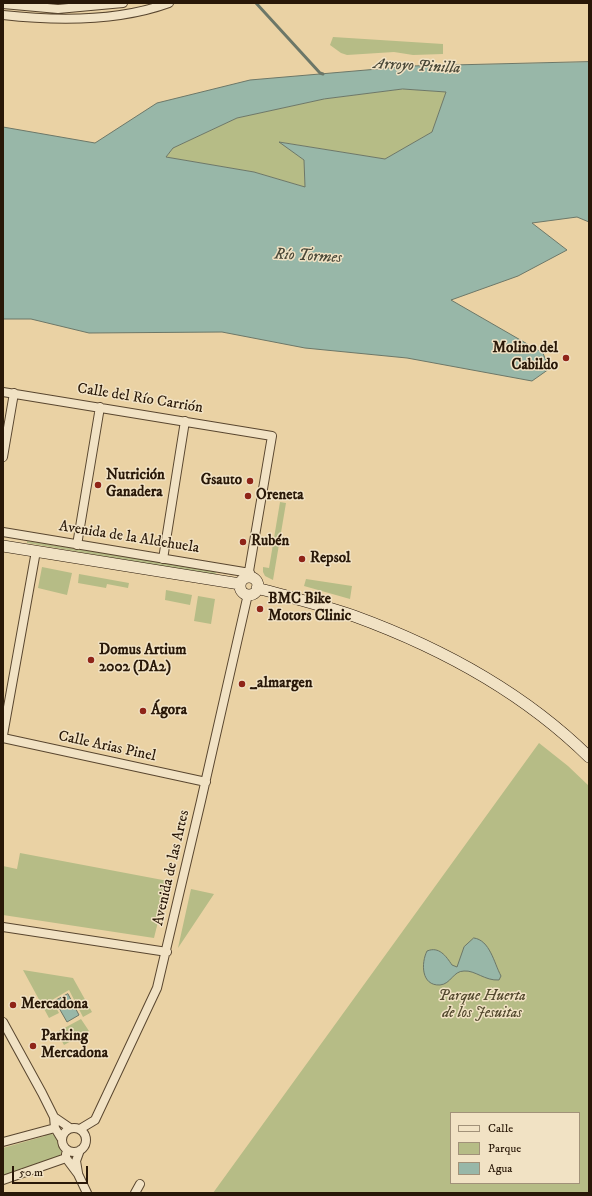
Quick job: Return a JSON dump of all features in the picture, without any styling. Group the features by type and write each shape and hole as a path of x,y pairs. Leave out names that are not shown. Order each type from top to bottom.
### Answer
{"main road":[{"name":"Avenida de la Aldehuela","path":"3,546 246,578"},
{"path":"246,578 256,580 257,588 254,592 248,594 242,592 246,578"},
{"path":"257,588 353,616 396,633 444,655 507,692 546,719 589,757"}],"street":[{"path":"3,4 58,9 122,3"},
{"path":"3,15 30,18 93,18 119,15 169,3"},
{"name":"Calle del Río Carrión","path":"3,392 272,436 246,578"},
{"path":"3,456 14,393"},
{"path":"77,545 100,407"},
{"path":"163,559 185,421"},
{"name":"Avenida de la Aldehuela","path":"3,532 163,559 246,578"},
{"path":"3,735 36,551"},
{"name":"Avenida de las Artes","path":"80,1129 95,1120 157,988 167,952 248,594"},
{"name":"Calle Arias Pinel","path":"3,738 206,782"},
{"path":"3,928 167,952"},
{"path":"3,1022 54,1117 55,1128 61,1138 65,1149 66,1158 78,1174 87,1193"},
{"path":"54,1117 70,1128 80,1129 83,1132 86,1140 76,1161 78,1174"},
{"path":"3,1142 55,1128"},
{"path":"61,1138 64,1132 70,1128"},
{"path":"65,1149 70,1152 80,1150"},
{"path":"3,1180 66,1158"},
{"path":"135,1193 140,1184"}],"green space":[{"path":"333,37 443,44 443,54 413,55 394,52 347,55 341,53 330,45"},
{"path":"403,89 446,92 432,132 385,159 280,142 304,160 305,187 254,172 166,157 173,148 237,118 324,99"},
{"path":"280,502 286,503 273,580 265,576 263,567 269,568"},
{"path":"27,541 214,571 217,573 213,575 27,543"},
{"path":"42,567 72,573 67,595 38,588"},
{"path":"79,574 129,583 128,588 107,584 106,588 78,583"},
{"path":"306,579 352,586 350,599 304,586"},
{"path":"166,590 192,595 190,605 165,600"},
{"path":"198,596 215,599 211,624 194,621"},
{"name":"Parque Huerta de los Jesuitas","path":"539,743 568,766 589,786 589,1193 213,1193"},
{"path":"20,853 168,881 154,938 3,915 3,866 17,869"},
{"path":"191,889 214,894 178,948"},
{"path":"23,970 73,978 92,1012 83,1017 69,990 52,1000 59,1013 49,1018"},
{"path":"81,1019 89,1031 64,1045 57,1032"},
{"path":"45,1133 52,1134 58,1141 62,1151 59,1158 3,1177 3,1148 45,1136"}],"water":[{"name":"Río Tormes","path":"589,62 589,222 577,217 532,223 567,250 518,276 451,300 543,353 549,369 532,381 407,358 305,348 222,332 89,333 31,319 3,319 3,127 95,143 157,103 250,80 413,66","holes":["403,89 446,92 432,132 385,159 279,142 304,160 305,187 254,172 166,157 173,148 237,118 324,99"]},
{"path":"474,938 484,943 488,947 501,976 499,980 489,979 472,972 464,971 457,973 444,984 440,985 429,982 424,973 423,967 427,951 439,951 445,955 452,965 457,967 464,947"},
{"path":"68,994 79,1015 67,1022 55,1001"}],"waterway":[{"name":"Arroyo Pinilla","path":"256,3 320,73 323,74"}],"place":[{"name":"Molino del Cabildo","path":"566,358"},
{"name":"Gsauto","path":"250,481"},
{"name":"Nutrición Ganadera","path":"98,485"},
{"name":"Oreneta","path":"248,496"},
{"name":"Rubén","path":"243,542"},
{"name":"Repsol","path":"302,559"},
{"name":"BMC Bike Motors Clinic","path":"260,609"},
{"name":"Domus Artium 2002 (DA2)","path":"91,660"},
{"name":"_almargen","path":"242,684"},
{"name":"Ágora","path":"143,711"},
{"name":"Mercadona","path":"13,1005"},
{"name":"Parking Mercadona","path":"33,1046"}]}
